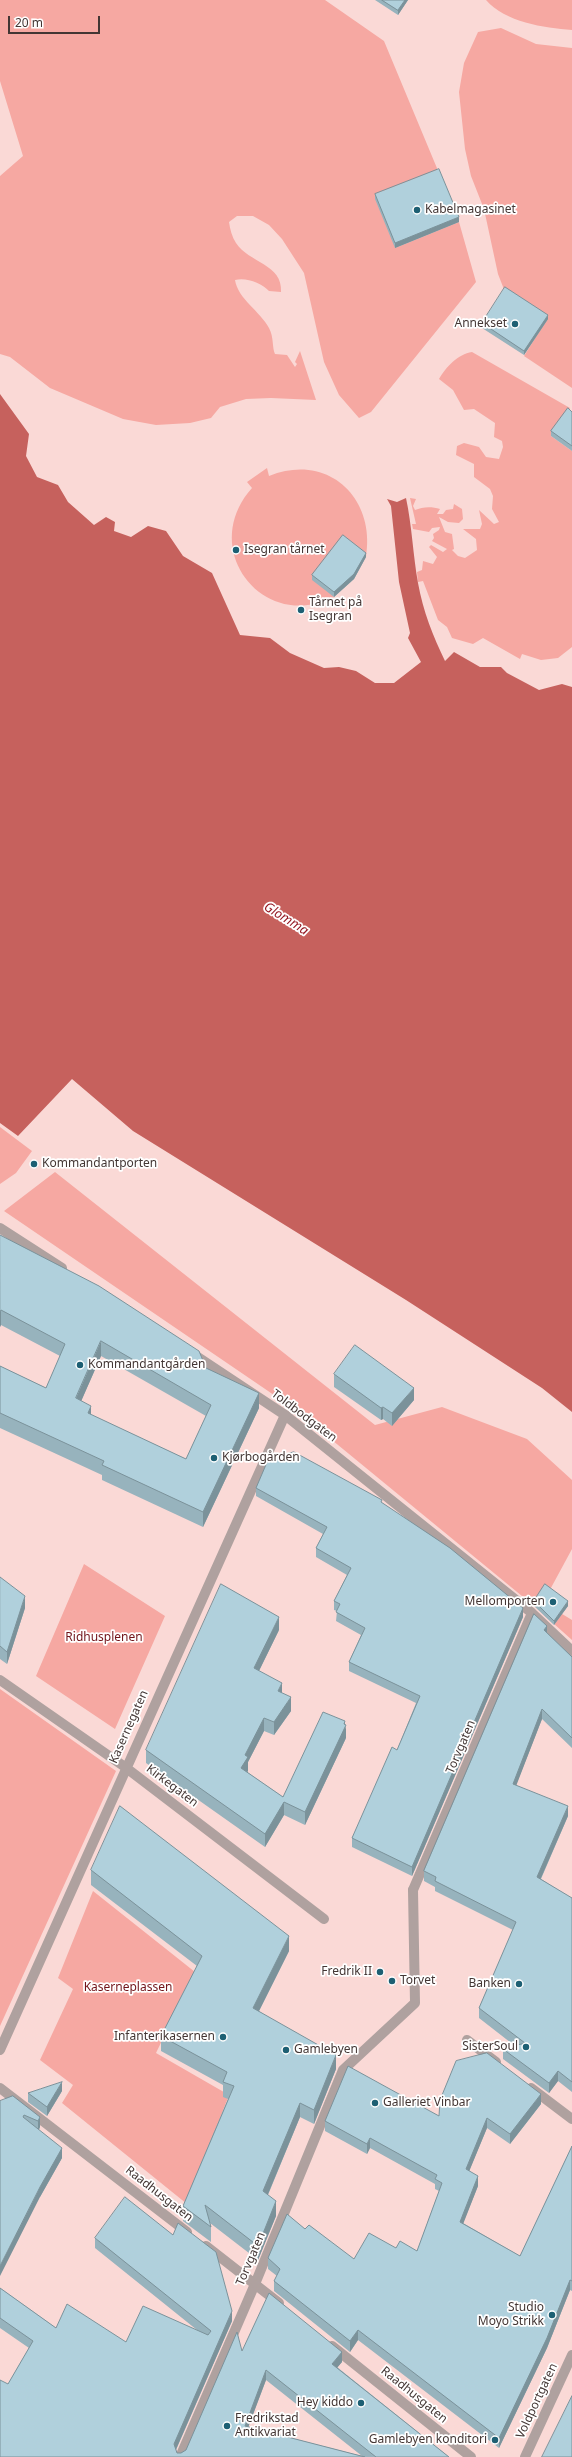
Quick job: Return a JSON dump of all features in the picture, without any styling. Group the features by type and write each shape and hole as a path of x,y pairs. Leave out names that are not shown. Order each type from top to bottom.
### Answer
{"street":[{"path":"0,1228 71,1274"},
{"name":"Toldbodgaten","path":"181,1347 285,1415 532,1613 572,1651"},
{"name":"Kasernegaten","path":"0,2050 125,1767 285,1415"},
{"name":"Torvgaten","path":"180,2457 255,2284 344,2070 415,2003 413,1890 532,1613"},
{"name":"Kirkegaten","path":"0,1680 125,1767 324,1919"},
{"path":"467,2040 504,2068"},
{"path":"523,2082 572,2119"},
{"name":"Raadhusgaten","path":"0,2088 286,2309"},
{"name":"Raadhusgaten","path":"323,2338 470,2457"},
{"name":"Voldportgaten","path":"525,2457 572,2355"}],"green space":[{"path":"0,0 325,0 384,41 439,173 395,248 459,222 476,282 371,412 359,418 339,395 324,362 304,273 282,239 269,225 253,216 237,216 229,222 232,236 242,250 271,269 277,275 281,292 269,291 258,283 244,279 235,280 237,287 240,293 269,328 272,335 275,354 287,355 295,367 297,364 295,362 300,351 316,400 271,398 246,399 220,407 211,418 190,423 156,425 123,419 50,388 10,357 0,354 0,176 23,156 0,81"},
{"path":"486,0 572,0 572,30 549,28 514,19 494,8"},
{"path":"501,28 536,44 572,48 572,388 524,356 547,319 505,292 498,274 484,209 471,176 465,149 459,92 464,63 478,32"},
{"path":"472,352 570,408 551,436 572,451 572,647 558,658 541,660 522,654 520,659 483,638 473,644 452,638 447,627 438,620 423,581 418,582 417,572 422,570 423,561 433,564 437,557 429,547 431,545 443,552 447,549 432,541 434,538 433,534 439,530 440,527 432,528 429,532 413,529 412,524 416,524 410,498 416,499 413,506 415,510 433,507 440,509 437,514 443,514 446,510 453,509 454,504 462,509 463,519 459,523 448,522 439,517 445,532 452,534 454,549 452,550 458,556 465,558 477,550 476,539 463,529 480,529 482,524 479,510 494,524 499,522 492,509 493,496 490,489 474,477 474,464 456,455 457,446 464,443 479,447 486,457 499,459 503,447 502,441 494,437 495,423 474,409 464,410 453,390 439,379 445,370 457,358"},
{"path":"267,468 269,476 291,470 310,470 328,476 343,485 355,499 363,516 367,536 366,557 343,540 334,597 308,605 283,604 262,594 246,578 235,558 232,535 237,511 252,488 247,482"},
{"path":"0,1127 32,1151 16,1173 0,1184"},
{"path":"55,1172 375,1425 442,1407 527,1439 572,1480 572,1549 539,1610 293,1408 4,1211"},
{"name":"Ridhusplenen","path":"84,1564 165,1616 115,1729 36,1676"},
{"path":"549,1606 572,1620 572,1640 544,1615"},
{"path":"0,1689 116,1771 0,2026"},
{"name":"Kaserneplassen","path":"93,1891 195,1972 156,2053 229,2095 187,2204 62,2103 73,2085 40,2060 73,1989 58,1978"}],"water":[{"name":"Glomma","path":"0,394 29,434 26,456 37,477 58,485 68,502 94,525 106,517 115,522 114,531 131,537 148,526 166,531 183,556 212,573 240,635 270,638 290,653 324,668 339,667 356,671 375,683 394,683 421,662 408,638 410,633 399,582 391,506 387,499 397,502 406,498 420,593 429,623 445,661 454,652 480,667 501,667 507,673 539,690 562,684 572,687 572,1412 542,1388 406,1300 133,1131 72,1079 18,1136 0,1123"}],"building":[{"path":"382,0 405,0 398,10"},
{"name":"Kabelmagasinet","path":"439,169 459,217 395,243 375,194"},
{"name":"Annekset","path":"505,287 548,315 524,351 482,323"},
{"path":"568,408 572,412 572,446 551,431"},
{"path":"343,535 366,553 354,574 334,592 312,575"},
{"path":"0,1235 99,1286 199,1351 206,1368 259,1393 203,1512 102,1465 104,1461 0,1413 0,1366 46,1388 65,1344 1,1310 0,1312","holes":["101,1341 211,1405 186,1459 88,1413 91,1406 76,1398"]},
{"path":"355,1345 414,1388 392,1413 383,1407 381,1408 334,1374"},
{"path":"294,1452 382,1500 381,1502 450,1548 523,1608 412,1867 352,1838 392,1747 397,1750 420,1696 349,1662 365,1628 336,1612 340,1604 334,1601 351,1568 316,1548 327,1527 256,1488 268,1460"},
{"path":"0,1577 25,1596 7,1652 0,1646"},
{"path":"221,1584 279,1617 254,1668 282,1683 278,1691 291,1697 274,1722 264,1718 245,1755 248,1757 241,1768 283,1797 323,1712 345,1721 344,1724 346,1725 305,1812 284,1802 265,1834 146,1750"},
{"path":"545,1584 568,1601 554,1621 534,1601"},
{"path":"534,1614 547,1626 544,1630 572,1657 572,1738 542,1709 513,1784 568,1806 537,1877 572,1898 572,2082 558,2071 549,2083 503,2049 525,2043 479,2008 516,1922 435,1881 436,1877 424,1871"},
{"name":"Infanterikasernen","path":"120,1806 289,1936 253,2008 336,2055 314,2110 300,2103 263,2191 276,2201 258,2246 205,2205 211,2227 183,2206 234,2086 223,2082 227,2072 161,2036 202,1956 91,1870"},
{"path":"487,2053 541,2094 510,2134 487,2118 466,2169 478,2176 460,2222 520,2256 572,2146 572,2281 570,2280 547,2338 499,2438 358,2330 350,2341 274,2281 280,2269 268,2258 287,2214 305,2229 309,2225 354,2259 369,2233 396,2248 400,2241 417,2251 442,2183 435,2179 437,2175 370,2138 367,2144 325,2121 348,2066 439,2116 440,2100 456,2061"},
{"path":"62,2082 47,2107 28,2093 40,2089"},
{"path":"13,2096 40,2117 38,2121 24,2115 23,2117 62,2148 40,2187 0,2266 0,2101"},
{"path":"125,2197 173,2235 178,2223 216,2252 232,2311 174,2444 177,2453 181,2453 186,2450 237,2332 242,2351 269,2293 342,2352 332,2364 449,2457 376,2457 266,2370 245,2426 365,2457 0,2457 0,2380 8,2384 33,2341 0,2318 0,2288 56,2328 67,2304 126,2342 143,2306 208,2335 211,2331 95,2238"},
{"path":"572,2396 572,2457 542,2457"}],"place":[{"name":"Kabelmagasinet","path":"417,210"},
{"name":"Annekset","path":"515,324"},
{"name":"Isegran tårnet","path":"236,550"},
{"name":"Tårnet på Isegran","path":"301,610"},
{"name":"Kommandantporten","path":"34,1164"},
{"name":"Kommandantgården","path":"80,1365"},
{"name":"Kjørbogården","path":"214,1458"},
{"name":"Mellomporten","path":"553,1602"},
{"name":"Fredrik II","path":"380,1972"},
{"name":"Torvet","path":"392,1981"},
{"name":"Banken","path":"519,1984"},
{"name":"Infanterikasernen","path":"223,2037"},
{"name":"SisterSoul","path":"526,2047"},
{"name":"Gamlebyen","path":"286,2050"},
{"name":"Galleriet Vinbar","path":"375,2103"},
{"name":"Studio Moyo Strikk","path":"552,2315"},
{"name":"Hey kiddo","path":"361,2403"},
{"name":"Fredrikstad Antikvariat","path":"227,2426"},
{"name":"Gamlebyen konditori","path":"495,2440"}]}
